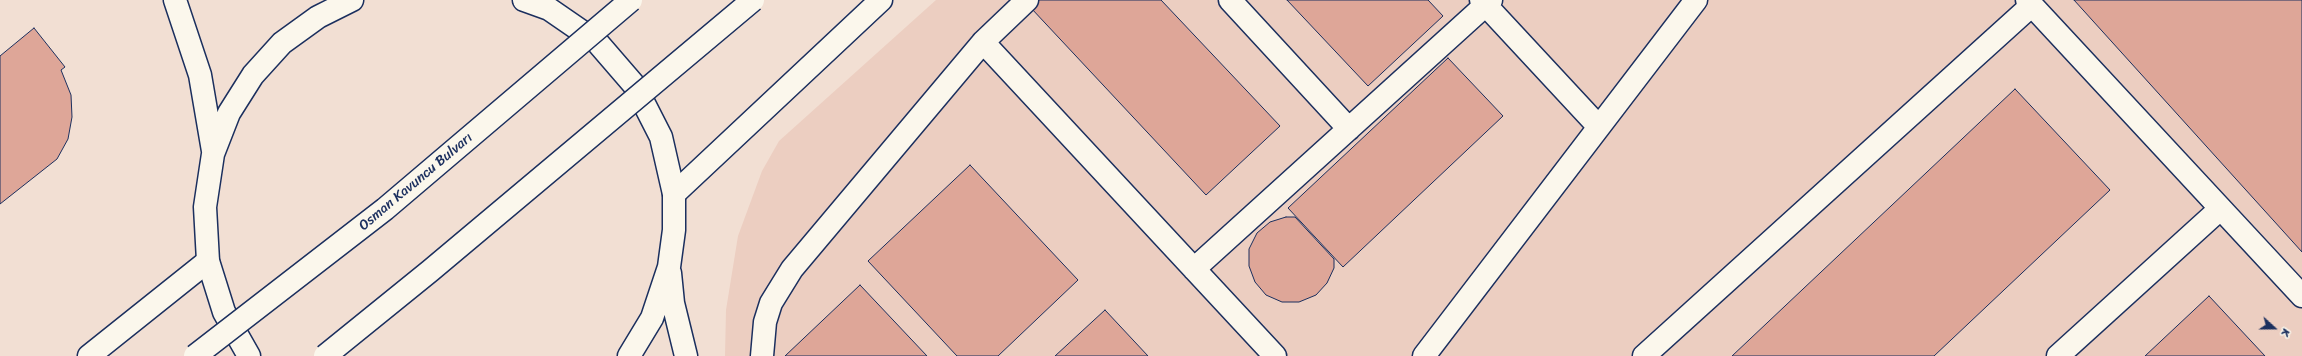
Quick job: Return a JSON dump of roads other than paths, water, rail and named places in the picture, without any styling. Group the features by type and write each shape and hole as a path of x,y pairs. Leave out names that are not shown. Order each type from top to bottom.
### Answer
{"main road":[{"path":"175,0 200,75 213,154"},
{"path":"249,356 224,312 208,261 205,207 213,154 229,113 253,75 282,43 318,17 352,0"},
{"path":"524,0 549,9 597,42 634,86 661,137 674,194 674,230 670,267 673,303 686,356"},
{"name":"Osman Kavuncu Bulvarı","path":"195,356 385,209 631,0"},
{"path":"325,356 430,271 753,0"},
{"path":"674,194 881,0"},
{"path":"762,356 765,322 780,285 983,42 1027,0"},
{"path":"1230,0 1349,128"},
{"path":"1424,356 1696,0"},
{"path":"1194,269 1486,2 1599,127"},
{"path":"1644,356 2029,3 2302,296"},
{"path":"983,42 1275,356"},
{"path":"2058,356 2220,209"},
{"path":"89,356 208,261"},
{"path":"629,356 652,318 670,267"}]}
